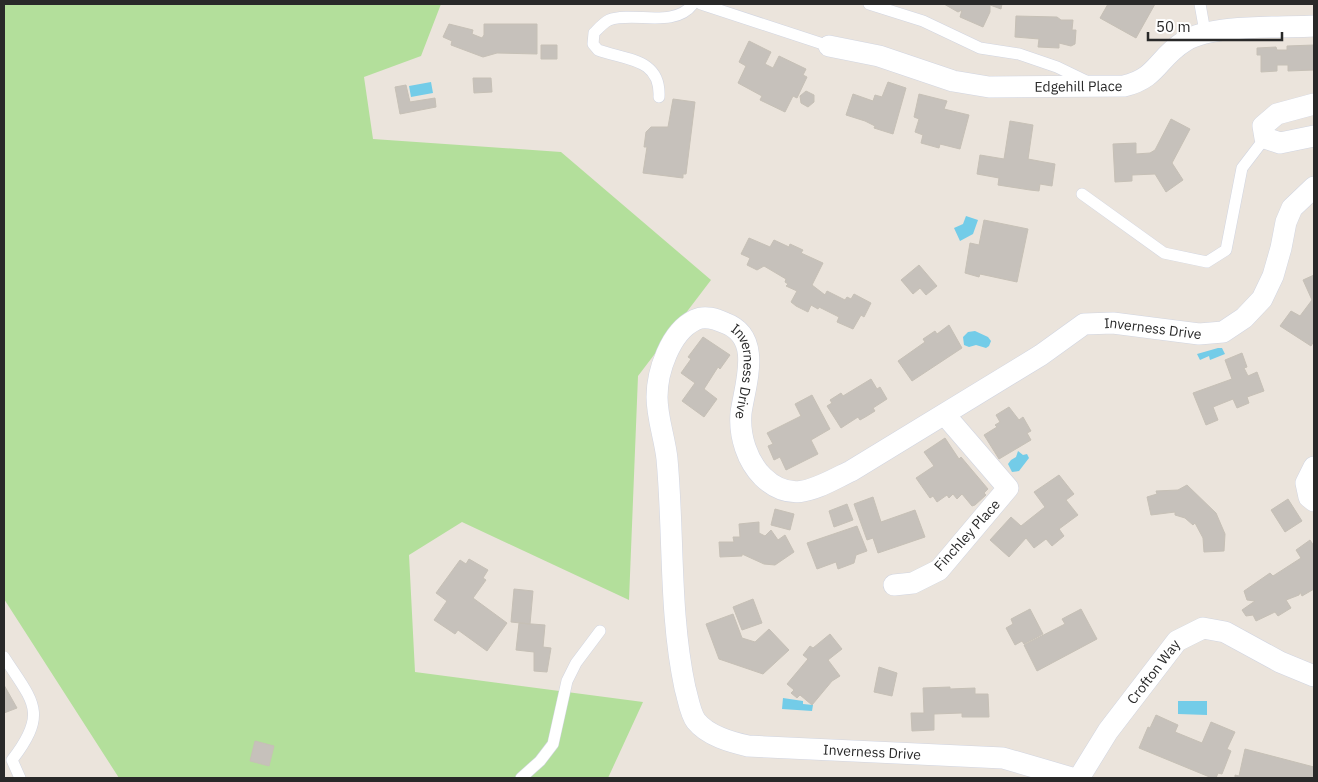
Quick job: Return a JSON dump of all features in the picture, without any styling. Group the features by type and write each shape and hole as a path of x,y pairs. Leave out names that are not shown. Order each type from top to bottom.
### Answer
{"street":[{"name":"Edgehill Place","path":"829,46 878,56 953,82 980,86 1124,86 1141,82 1153,72 1167,55 1185,41 1205,32 1314,26"},
{"path":"1314,104 1277,114 1262,126 1266,138 1280,143 1314,136"},
{"name":"Inverness Drive","path":"1072,778 1003,758 748,746 731,742 709,732 695,721 681,666 675,613 667,458 657,397 669,349 679,333 695,319 711,318 731,325 745,339 749,355 748,383 741,415 744,447 753,468 774,488 795,493 820,486 851,471 1041,355 1084,324 1113,324 1199,334 1223,332 1244,318 1262,299 1273,276 1282,248 1286,222 1292,208 1314,187"},
{"name":"Finchley Place","path":"894,585 913,583 939,570 1008,488 945,415"},
{"path":"1314,467 1306,483 1308,497 1314,501"},
{"name":"Crofton Way","path":"1079,778 1108,731 1177,641 1203,628 1225,632 1280,662 1314,676"}],"lane":[{"path":"659,97 656,76 646,65 598,50 593,44 594,33 610,20 676,16 688,10 693,4"},
{"path":"701,4 829,46"},
{"path":"869,4 923,21 980,48 1020,54 1057,67 1096,86"},
{"path":"1200,4 1205,32"},
{"path":"1082,194 1164,253 1207,262 1226,250 1242,168 1266,138"},
{"path":"521,778 540,761 552,744 567,681 576,663 600,631"},
{"path":"4,657 31,698 36,717 28,740 12,760 20,778"}],"green space":[{"path":"4,4 441,4 421,56 364,77 373,139 561,152 711,280 638,376 629,600 462,522 409,555 415,672 643,702 608,778 119,778 4,599"}],"water":[{"path":"431,82 433,93 411,97 409,86"},
{"path":"966,216 978,220 973,234 960,241 954,228 963,224"},
{"path":"975,331 988,337 991,341 989,346 986,348 976,345 969,347 964,345 963,337 968,332"},
{"path":"1222,348 1225,354 1210,360 1209,356 1200,360 1197,354"},
{"path":"1018,451 1023,455 1027,454 1029,458 1019,471 1012,472 1008,464 1016,457"},
{"path":"783,698 803,701 803,704 813,705 812,711 782,709"},
{"path":"1178,701 1207,701 1207,715 1178,714"}],"building":[{"path":"944,4 1002,4 1001,9 990,5 990,12 983,27 960,17 962,10 958,12"},
{"path":"1108,4 1155,4 1136,38 1100,18"},
{"path":"1016,16 1057,17 1061,20 1073,20 1072,30 1076,30 1075,44 1071,46 1059,43 1059,48 1038,47 1039,39 1015,37"},
{"path":"449,24 473,30 472,34 482,38 484,35 484,24 537,24 537,54 497,53 483,57 451,45 452,41 443,37"},
{"path":"749,41 771,52 765,64 773,68 779,56 806,69 803,75 807,77 797,98 793,96 785,112 760,100 762,96 738,83 746,66 739,62"},
{"path":"541,45 557,45 557,59 541,59"},
{"path":"1314,45 1314,70 1288,71 1288,65 1277,65 1277,71 1261,72 1261,55 1257,55 1257,48 1276,47 1277,50 1287,50 1287,46"},
{"path":"473,78 491,78 492,92 474,93"},
{"path":"888,82 906,88 893,134 874,128 875,126 865,121 846,115 853,94 873,101 875,95 882,97"},
{"path":"406,85 410,102 435,98 436,107 400,114 395,87"},
{"path":"806,91 814,95 814,102 808,107 801,103 800,96"},
{"path":"919,94 947,101 944,109 969,115 960,149 940,144 939,148 921,143 923,135 915,132 919,119 914,117"},
{"path":"673,99 695,102 686,174 683,174 683,178 643,173 647,147 644,147 646,132 651,127 668,127"},
{"path":"1171,119 1190,129 1172,163 1183,180 1166,192 1155,174 1132,175 1132,181 1115,182 1113,144 1136,143 1136,154 1150,153 1155,150"},
{"path":"1010,121 1033,125 1028,159 1055,164 1052,186 1040,184 1039,191 998,185 999,178 977,174 980,155 1004,159"},
{"path":"984,220 1028,229 1017,282 980,274 979,277 965,273 970,243 979,245"},
{"path":"749,238 770,247 774,240 789,247 790,244 803,250 801,253 823,263 812,285 825,295 827,291 845,300 847,297 851,299 854,294 871,303 864,317 861,315 853,329 837,322 839,317 819,307 818,309 811,305 808,312 796,306 791,302 797,291 786,286 788,284 785,282 786,279 764,266 757,270 747,265 750,258 741,254"},
{"path":"919,265 937,286 926,295 920,288 913,294 901,280"},
{"path":"1314,275 1314,341 1311,346 1280,326 1291,311 1300,316 1312,300 1303,280"},
{"path":"949,325 962,348 912,381 898,361 925,342 923,339 935,331 937,334"},
{"path":"703,337 730,355 720,369 718,367 704,389 717,399 704,417 682,401 695,383 681,373 691,359 688,357"},
{"path":"1242,353 1247,367 1244,368 1248,376 1257,372 1264,391 1247,397 1249,403 1237,408 1233,399 1213,407 1218,420 1206,425 1193,393 1232,379 1225,360"},
{"path":"871,379 877,389 880,387 887,399 873,408 875,411 860,420 858,417 841,428 827,406 832,403 830,400 841,393 843,396"},
{"path":"812,395 830,429 811,440 818,454 786,470 780,457 774,460 768,446 773,444 767,433 801,416 795,404"},
{"path":"1009,407 1019,420 1023,417 1031,431 1027,433 1031,440 999,459 984,435 997,427 995,425 1000,422 996,415"},
{"path":"945,438 959,459 961,457 988,489 984,493 986,495 975,505 972,506 962,494 957,499 953,494 949,498 947,495 937,502 933,496 930,498 916,478 934,466 924,452"},
{"path":"1059,475 1074,494 1066,500 1078,515 1059,529 1064,536 1052,546 1046,539 1034,548 1026,538 1009,557 990,540 1011,517 1021,526 1045,507 1034,492"},
{"path":"1187,485 1216,513 1225,534 1224,551 1204,552 1203,538 1195,523 1193,525 1185,518 1175,515 1175,512 1151,515 1147,497 1157,494 1156,491 1178,490"},
{"path":"873,497 881,522 915,510 925,537 878,553 873,538 867,540 854,504"},
{"path":"1288,499 1302,521 1285,532 1271,510"},
{"path":"847,504 853,520 834,527 829,511"},
{"path":"775,509 794,514 790,530 771,525"},
{"path":"759,522 759,533 765,536 771,530 778,540 785,535 794,552 775,565 764,564 742,554 742,556 720,557 719,542 734,542 733,537 740,537 739,524"},
{"path":"857,526 867,551 856,555 854,563 838,569 836,562 817,569 807,543"},
{"path":"1310,540 1314,546 1314,589 1302,596 1300,592 1299,595 1286,600 1291,608 1278,616 1275,612 1256,621 1253,615 1246,616 1242,610 1255,601 1247,600 1244,591 1270,573 1273,576 1301,558 1296,550"},
{"path":"469,559 488,570 483,578 486,580 473,598 507,623 487,651 458,630 455,634 434,620 447,601 436,593 460,560 466,564"},
{"path":"514,589 533,591 530,624 511,622"},
{"path":"753,599 762,623 742,630 733,607"},
{"path":"1030,609 1043,634 1024,644 1022,641 1015,645 1006,628 1013,624 1011,619"},
{"path":"1081,609 1097,639 1037,671 1024,645 1065,624 1062,619"},
{"path":"733,614 742,638 755,642 769,629 789,650 763,674 719,659 706,624"},
{"path":"519,623 545,625 543,647 551,648 547,672 534,671 534,652 516,650"},
{"path":"830,634 842,649 828,660 840,676 832,681 812,705 800,695 797,698 791,693 794,690 787,684 808,659 803,655 810,646 813,648"},
{"path":"879,667 897,673 892,696 874,692"},
{"path":"4,685 17,708 4,713"},
{"path":"950,687 950,689 975,688 975,694 988,694 989,717 962,717 962,713 934,714 934,730 912,731 911,713 924,713 923,688"},
{"path":"1156,715 1178,725 1175,732 1202,743 1211,722 1235,732 1227,749 1231,751 1222,774 1218,773 1216,778 1212,778 1139,748 1148,727 1150,728"},
{"path":"255,741 274,746 269,766 250,761"},
{"path":"1245,749 1314,767 1314,778 1235,778 1235,775 1239,776"}]}
